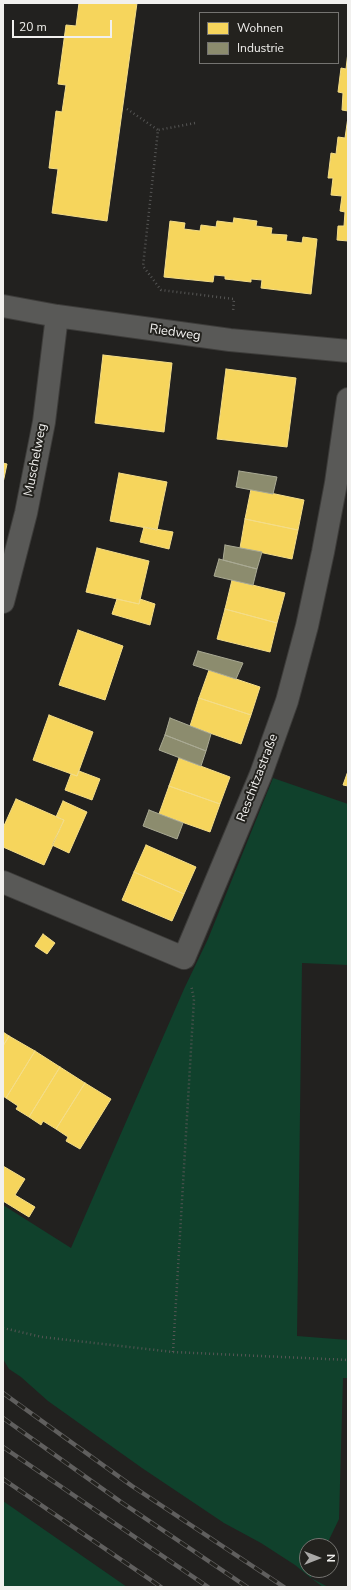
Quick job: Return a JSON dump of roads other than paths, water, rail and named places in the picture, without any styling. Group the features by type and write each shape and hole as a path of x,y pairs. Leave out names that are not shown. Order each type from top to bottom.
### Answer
{"street":[{"name":"Riedweg","path":"3,306 58,316 230,340 348,351"},
{"name":"Muschelweg","path":"3,602 26,513 41,437 58,316"},
{"name":"Reschitzastraße","path":"3,882 184,958 261,774 287,701 307,626 323,552 336,483 348,399"}],"railway":[{"path":"3,1393 132,1486 284,1587"},
{"path":"3,1418 121,1502 247,1587"},
{"path":"3,1447 208,1587"},
{"path":"3,1479 161,1587"}]}
